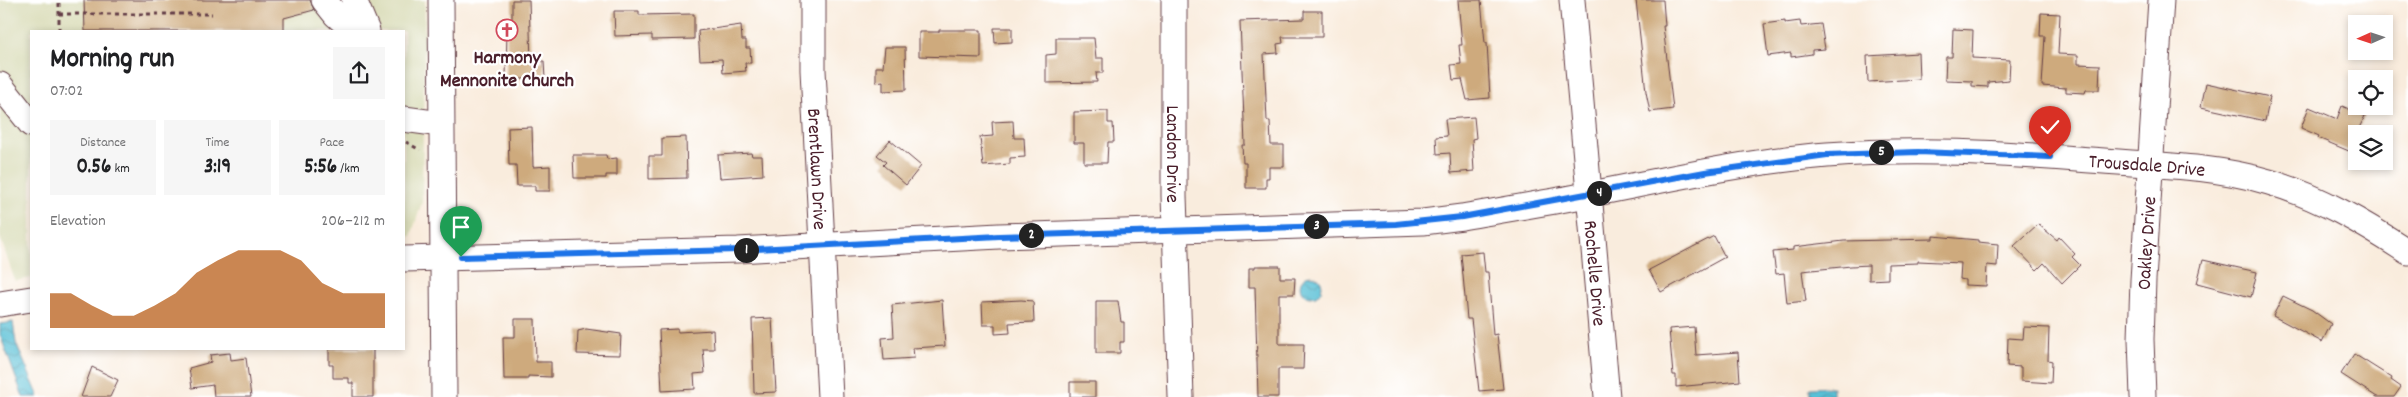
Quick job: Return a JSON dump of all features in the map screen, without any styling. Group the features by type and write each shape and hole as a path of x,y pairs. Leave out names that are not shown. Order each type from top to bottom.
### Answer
{"street":[{"path":"324,0 336,15 353,30"},
{"path":"354,0 367,30"},
{"path":"440,0 444,397"},
{"name":"Brentlawn Drive","path":"813,0 814,70 830,397"},
{"name":"Landon Drive","path":"1174,0 1175,229 1181,397"},
{"name":"Rochelle Drive","path":"1572,0 1607,397"},
{"name":"Oakley Drive","path":"2143,397 2141,339 2161,0"},
{"path":"0,86 30,123"},
{"path":"405,119 441,124"},
{"name":"Trousdale Drive","path":"405,258 822,247 999,236 1423,222 1589,195 1705,172 1799,158 1852,154 1976,152 2230,173 2284,187 2341,211 2408,252"},
{"path":"0,304 30,299"}],"path":[{"path":"59,30 60,0"},
{"path":"59,14 212,14"},
{"path":"405,143 421,151"}],"shaded area":[{"path":"0,0 425,0 422,202 411,236 405,237 405,30 30,30 30,278 15,281 0,237"}],"water":[{"path":"1311,275 1319,278 1322,286 1319,294 1311,297 1303,294 1300,286 1303,278"},
{"path":"13,322 16,343 39,397 23,397 0,335 0,324"},
{"path":"1833,387 1833,396 1810,397 1810,388"}],"building":[{"path":"84,0 310,0 314,10 284,18 284,30 85,30"},
{"path":"512,0 529,0 531,62 544,61 545,79 506,79 507,29 512,29"},
{"path":"1458,0 1481,0 1485,43 1487,43 1490,98 1467,100 1462,79 1453,80 1451,65 1461,64 1459,45 1462,45"},
{"path":"1636,0 1663,0 1665,26 1663,26 1673,109 1650,112"},
{"path":"614,11 639,11 639,15 694,14 694,39 652,40 652,35 615,36"},
{"path":"1304,11 1322,11 1322,37 1282,37 1283,43 1277,44 1278,53 1264,54 1267,121 1270,121 1271,145 1284,145 1284,167 1269,167 1269,178 1266,178 1266,188 1246,188 1246,163 1243,163 1242,145 1245,145 1240,21 1304,19"},
{"path":"2041,13 2060,14 2058,54 2078,55 2078,64 2100,65 2099,90 2086,90 2085,93 2066,92 2066,88 2042,86 2045,36 2040,36"},
{"path":"1785,21 1785,23 1800,21 1801,26 1821,24 1825,49 1812,50 1812,54 1791,57 1791,53 1768,56 1764,24"},
{"path":"741,25 742,40 746,40 746,48 750,48 751,63 745,63 746,71 723,73 722,59 700,60 698,31"},
{"path":"994,28 1012,28 1012,42 995,43"},
{"path":"1953,29 1973,30 1972,58 2010,60 2009,80 1988,82 1988,87 1972,86 1972,81 1945,80 1946,57 1952,57"},
{"path":"939,30 981,30 981,58 919,56 919,32 939,32"},
{"path":"1056,38 1094,38 1096,58 1103,58 1103,73 1096,73 1097,82 1046,83 1046,55 1056,54"},
{"path":"885,47 905,47 906,90 883,91 883,81 876,82 876,67 883,67"},
{"path":"1918,53 1919,79 1868,82 1867,56"},
{"path":"2206,83 2270,97 2265,121 2201,107"},
{"path":"2342,106 2348,109 2348,115 2365,116 2360,125 2348,125 2348,151 2318,138 2319,136 2301,128 2309,107 2337,119"},
{"path":"1108,111 1108,123 1113,123 1114,142 1108,142 1107,163 1084,163 1084,143 1074,143 1074,112"},
{"path":"1474,117 1476,138 1472,139 1474,171 1451,173 1450,153 1437,154 1436,137 1447,136 1445,119"},
{"path":"1013,121 1014,138 1024,138 1025,157 1010,158 1010,164 983,166 980,137 993,136 992,122"},
{"path":"532,127 533,167 550,166 550,191 535,191 535,186 517,186 516,165 509,165 508,128"},
{"path":"686,137 687,178 649,179 649,156 662,156 662,138"},
{"path":"890,140 921,166 906,185 883,165 886,162 877,155"},
{"path":"751,153 752,156 762,156 763,175 720,178 718,155"},
{"path":"573,155 606,155 607,159 617,158 617,175 606,175 606,178 574,178"},
{"path":"2038,224 2057,240 2059,237 2075,254 2072,257 2080,265 2062,283 2044,263 2037,270 2014,246"},
{"path":"1714,236 1725,257 1661,292 1649,270"},
{"path":"1933,236 1978,240 1978,242 1998,244 1997,266 1987,265 1986,286 1965,285 1965,280 1960,279 1961,263 1918,261 1918,263 1888,264 1888,279 1869,280 1869,265 1851,266 1802,271 1806,301 1787,303 1784,273 1776,274 1773,252 1793,250 1793,247 1844,241 1933,239"},
{"path":"1483,252 1485,272 1488,272 1493,335 1497,334 1503,389 1479,391 1471,319 1467,319 1461,254"},
{"path":"2203,260 2257,272 2251,297 2197,283"},
{"path":"1255,266 1280,266 1280,278 1295,278 1294,294 1279,294 1279,344 1304,344 1303,369 1278,369 1278,397 1258,397 1255,287 1249,287 1249,268 1255,268"},
{"path":"2283,296 2312,310 2331,324 2322,342 2273,316"},
{"path":"942,300 945,346 913,348 914,358 884,360 882,338 894,337 892,305"},
{"path":"1033,301 1034,322 1009,323 1010,333 995,334 995,325 983,325 982,302"},
{"path":"1096,301 1118,301 1121,322 1124,322 1124,342 1120,342 1120,353 1096,353"},
{"path":"772,318 776,392 754,393 752,319"},
{"path":"515,319 535,319 536,362 551,362 551,377 528,376 528,379 504,379 503,337 515,337"},
{"path":"1694,327 1696,355 1738,352 1740,381 1676,387 1676,375 1673,375 1669,329"},
{"path":"2024,327 2049,328 2048,360 2052,361 2051,383 2021,381 2021,367 2007,366 2008,338 2023,339"},
{"path":"586,329 621,334 620,355 577,354 578,331"},
{"path":"677,329 678,332 713,330 714,349 703,349 705,373 694,374 695,389 662,391 659,330"},
{"path":"329,350 373,350 373,397 353,397 353,383 349,383 349,378 333,378 333,365 329,365"},
{"path":"230,353 231,360 246,358 251,397 214,397 213,385 192,388 189,368 211,362 210,355"},
{"path":"2354,354 2392,378 2391,380 2401,387 2394,397 2377,397 2341,374"},
{"path":"92,367 118,380 110,397 81,397"},
{"path":"1070,382 1095,382 1095,397 1070,397"}],"place":[{"name":"Harmony Mennonite Church","path":"507,30"}],"route":[{"path":"461,257 822,247 999,236 1175,229 1396,224 1462,217 1705,172 1827,155 1889,152 1976,152 2050,157"}]}
